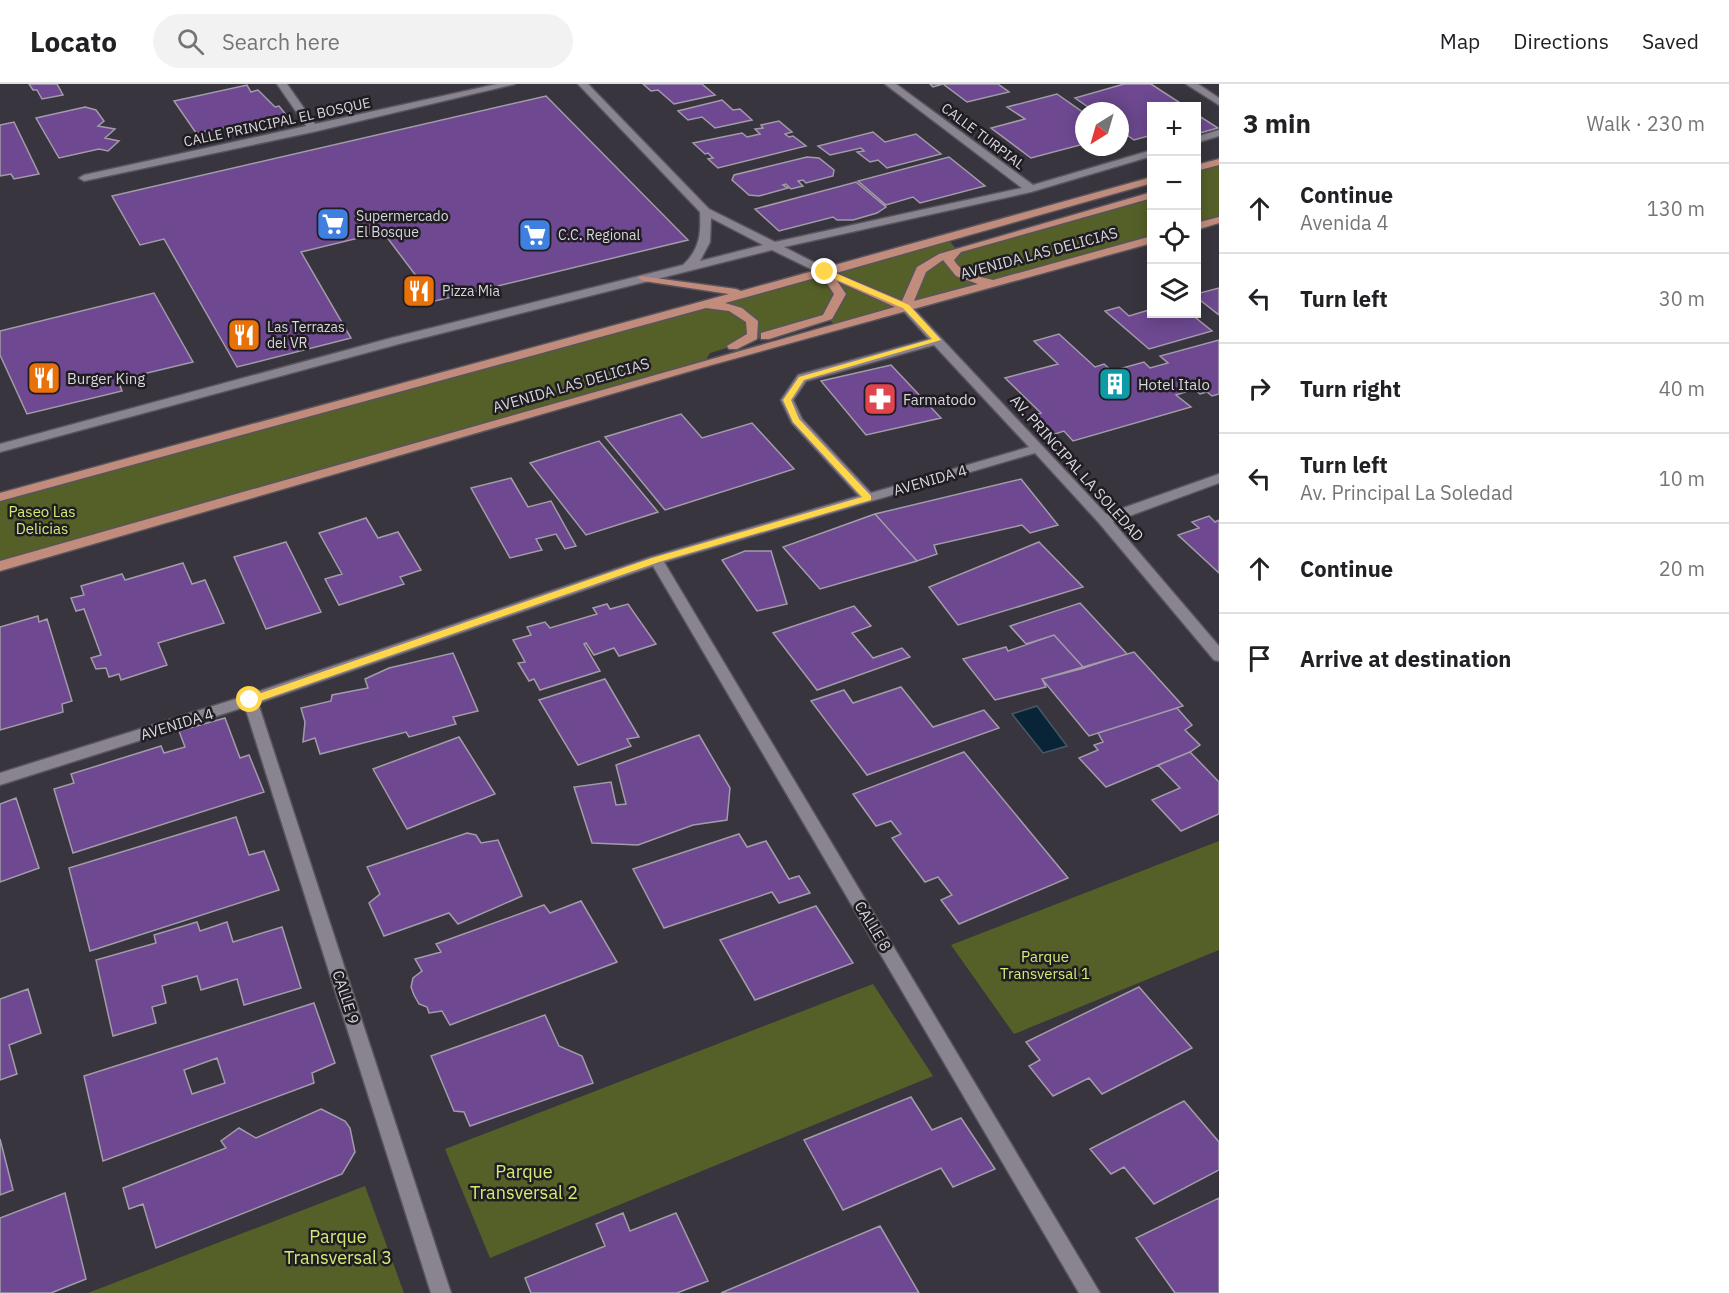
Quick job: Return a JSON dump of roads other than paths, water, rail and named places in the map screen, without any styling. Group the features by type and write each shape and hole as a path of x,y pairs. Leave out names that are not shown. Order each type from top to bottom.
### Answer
{"main road":[{"path":"1201,167 1219,162"},
{"path":"0,497 825,272 1147,181"},
{"path":"825,272 906,307 920,269 928,262 957,250 1147,196"},
{"path":"1201,226 1219,220"},
{"name":"AVENIDA LAS DELICIAS","path":"0,566 704,363 1147,240"},
{"path":"957,250 948,260 954,271 971,279 993,283"},
{"path":"704,363 710,353 828,316 840,294 825,272"},
{"path":"644,278 745,293"},
{"path":"690,308 722,306 746,314 752,321 753,336 733,346"}],"street":[{"path":"282,84 313,129"},
{"name":"CALLE PRINCIPAL EL BOSQUE","path":"84,178 510,84"},
{"path":"583,84 705,211 825,272"},
{"name":"CALLE TURPIAL","path":"890,84 1031,189"},
{"path":"1191,84 1219,102"},
{"path":"1201,139 1219,133"},
{"path":"0,448 395,341 773,246 1031,189 1147,154"},
{"path":"687,267 701,253 707,237 705,211"},
{"name":"AV. PRINCIPAL LA SOLEDAD","path":"906,307 1104,520 1219,656"},
{"path":"868,498 796,420 787,400 801,378 937,340"},
{"name":"AVENIDA 4","path":"0,779 250,700 656,560 1038,448"},
{"path":"1104,520 1219,478"},
{"name":"CALLE 8","path":"656,560 1090,1293"},
{"name":"CALLE 9","path":"250,700 441,1293"}],"water":[{"path":"1037,706 1067,746 1043,753 1012,714"}],"place":[{"name":"Supermercado El Bosque","path":"333,224"},
{"name":"C.C. Regional","path":"535,235"},
{"name":"Pizza Mia","path":"419,291"},
{"name":"Las Terrazas del VR","path":"244,335"},
{"name":"Burger King","path":"44,378"},
{"name":"Hotel Italo","path":"1115,384"},
{"name":"Farmatodo","path":"880,399"}],"park label":[{"name":"Paseo Las Delicias","path":"42,520"},
{"name":"Parque Transversal 1","path":"1045,964"},
{"name":"Parque Transversal 2","path":"524,1181"},
{"name":"Parque Transversal 3","path":"338,1246"}]}
